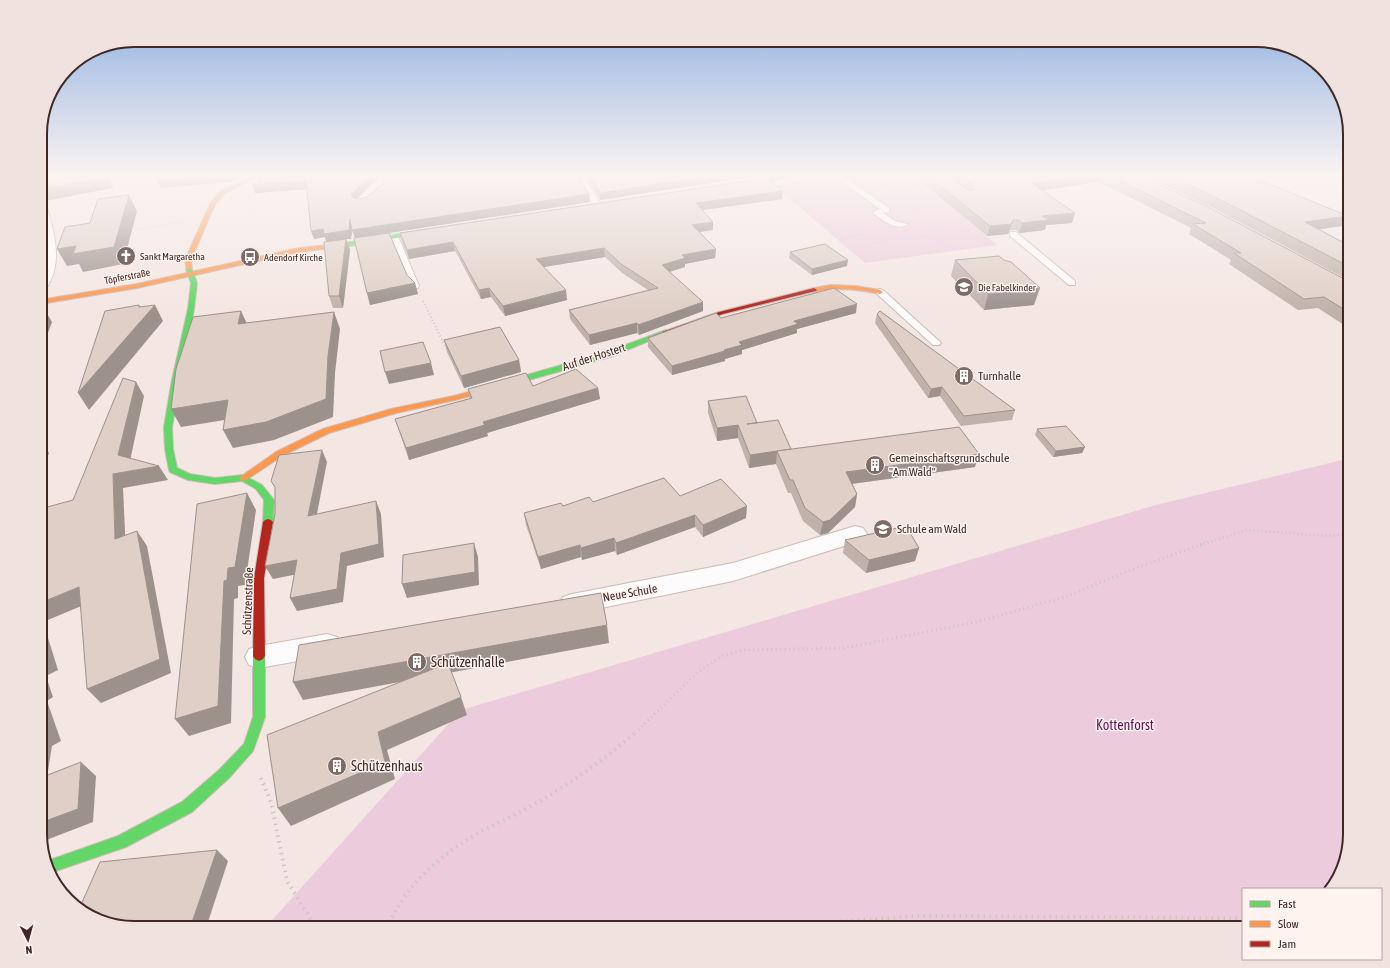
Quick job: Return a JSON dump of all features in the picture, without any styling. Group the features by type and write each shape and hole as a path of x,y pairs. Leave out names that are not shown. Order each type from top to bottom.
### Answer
{"street":[{"path":"205,221 188,260 188,267 192,274 194,284 190,318 177,374 168,424 169,457 173,470 188,477 215,481 243,478"},
{"name":"Töpferstraße","path":"47,301 137,286 218,269 237,268 308,254 320,249 441,229"},
{"path":"47,230 51,243 50,264 47,271"},
{"name":"Auf der Hostert","path":"243,478 279,454 326,431 394,411 468,394 607,355 686,324 758,303 829,286 854,286 880,292"},
{"name":"Schützenstraße","path":"53,865 121,842 187,807 224,774 249,748 259,717 259,578 268,527 269,500 259,487 243,478"},
{"name":"Neue Schule","path":"553,607 644,591 733,572 855,534"},
{"path":"260,657 352,641"}],"lane":[{"path":"889,221 894,225 904,224"},
{"path":"1013,234 1072,283"},
{"path":"394,236 415,286"},
{"name":"Auf der Hostert","path":"880,292 936,343"}],"path":[{"path":"825,221 852,246 889,240"},
{"path":"828,224 844,221"},
{"path":"957,250 932,236 970,230 959,221"},
{"path":"127,231 181,222"},
{"path":"912,237 919,236"},
{"path":"415,286 440,334 468,394"},
{"path":"390,921 395,909 417,879 443,856 480,832 525,810 604,759 637,731 697,673 722,656 743,650 844,648 976,622 1065,597 1140,566 1221,537 1247,530 1329,536 1343,535"},
{"path":"249,748 271,802 287,881 312,921"},
{"path":"848,921 918,916 1242,918"}],"green space":[{"path":"816,221 968,221 997,245 865,263"},
{"name":"Kottenforst","path":"1343,460 1343,839 1338,862 1334,872 1324,888 1242,888 1242,921 271,921 461,710 1156,505"}],"building":[{"path":"91,221 121,221 114,247 73,254 76,246 57,249 65,227 90,223"},
{"path":"310,221 350,221 349,230 324,234 323,229 311,231"},
{"path":"350,221 410,221 352,230"},
{"path":"479,221 712,221 692,225 716,249 682,255 685,258 662,265 703,302 638,325 637,323 589,335 569,310 658,288 621,264 604,248 536,259 566,290 503,306 489,288 479,290 453,242 407,250 400,233"},
{"path":"984,221 1012,221 1011,224 990,226"},
{"path":"1020,221 1038,221 1022,223"},
{"path":"1202,221 1235,221 1343,278 1343,309 1324,297 1304,299 1234,253 1241,253 1193,224 1206,223"},
{"path":"1262,221 1311,221 1305,222 1343,242 1343,263"},
{"path":"389,233 407,275 415,283 367,293 354,238"},
{"path":"346,239 339,296 329,296 324,242"},
{"path":"825,244 848,260 812,269 790,252"},
{"path":"999,256 1004,260 1011,262 1040,288 988,294 955,260"},
{"path":"834,288 857,304 794,321 798,324 739,342 742,345 724,350 725,351 672,366 648,338 716,313 721,318"},
{"path":"139,305 139,307 155,305 78,393 105,311"},
{"path":"241,311 238,324 334,312 328,356 326,399 266,422 223,430 228,400 171,409 176,369 193,317"},
{"path":"880,311 1015,410 964,416 942,387 931,389 877,314"},
{"path":"500,327 519,360 461,376 444,340"},
{"path":"423,342 431,363 385,372 380,351"},
{"path":"576,369 598,388 483,422 485,425 406,448 395,419 472,398 468,389 526,373 533,386"},
{"path":"123,378 136,382 118,455 159,466 113,474 115,539 137,531 160,659 87,689 79,587 47,600 47,507 73,500"},
{"path":"746,396 757,423 778,420 791,449 750,455 738,425 717,428 708,401"},
{"path":"1066,426 1085,447 1056,451 1037,429"},
{"path":"959,427 979,454 846,472 857,494 830,520 823,522 805,508 793,480 790,480 777,451"},
{"path":"322,450 308,516 376,501 379,544 341,553 337,589 290,598 297,560 265,566 275,514 275,487 271,481 279,455"},
{"path":"664,478 680,496 721,479 747,506 703,525 695,515 616,543 614,538 581,548 580,545 538,557 524,513 561,503 563,506 589,497 593,502"},
{"path":"247,493 235,567 228,568 227,580 224,581 218,706 175,719 197,504"},
{"path":"906,526 919,548 869,560 845,540"},
{"path":"474,543 475,572 402,584 403,555"},
{"path":"601,593 607,625 293,682 299,645"},
{"path":"448,663 461,697 378,732 385,762 278,808 267,735"},
{"path":"81,762 78,809 47,820 47,775"},
{"path":"217,850 192,921 129,921 106,916 86,906 82,903 100,862"}],"traffic: fast":[{"path":"338,246 429,231"},
{"path":"189,269 194,283 191,309 168,427 169,449 173,470 188,477 215,481 243,478 259,487 269,500 268,522"},
{"path":"494,387 607,355 666,332"},
{"path":"53,865 121,842 187,807 224,774 249,747 259,717 259,656"}],"traffic: slow":[{"path":"189,269 188,260 205,221"},
{"path":"47,301 137,286 299,250 338,246"},
{"path":"814,290 831,287 847,287 880,292"},
{"path":"243,478 279,454 326,431 394,411 455,398 494,387"}],"traffic: jam":[{"path":"666,332 721,313 814,290"},
{"path":"259,656 259,578 268,522"}],"place":[{"name":"Sankt Margaretha","path":"126,256"},
{"name":"Adendorf Kirche","path":"250,257"},
{"name":"Die Fabelkinder","path":"964,287"},
{"name":"Turnhalle","path":"964,376"},
{"name":"Gemeinschaftsgrundschule \"Am Wald\"","path":"875,465"},
{"name":"Schule am Wald","path":"883,529"},
{"name":"Schützenhalle","path":"417,662"},
{"name":"Schützenhaus","path":"337,766"}]}
